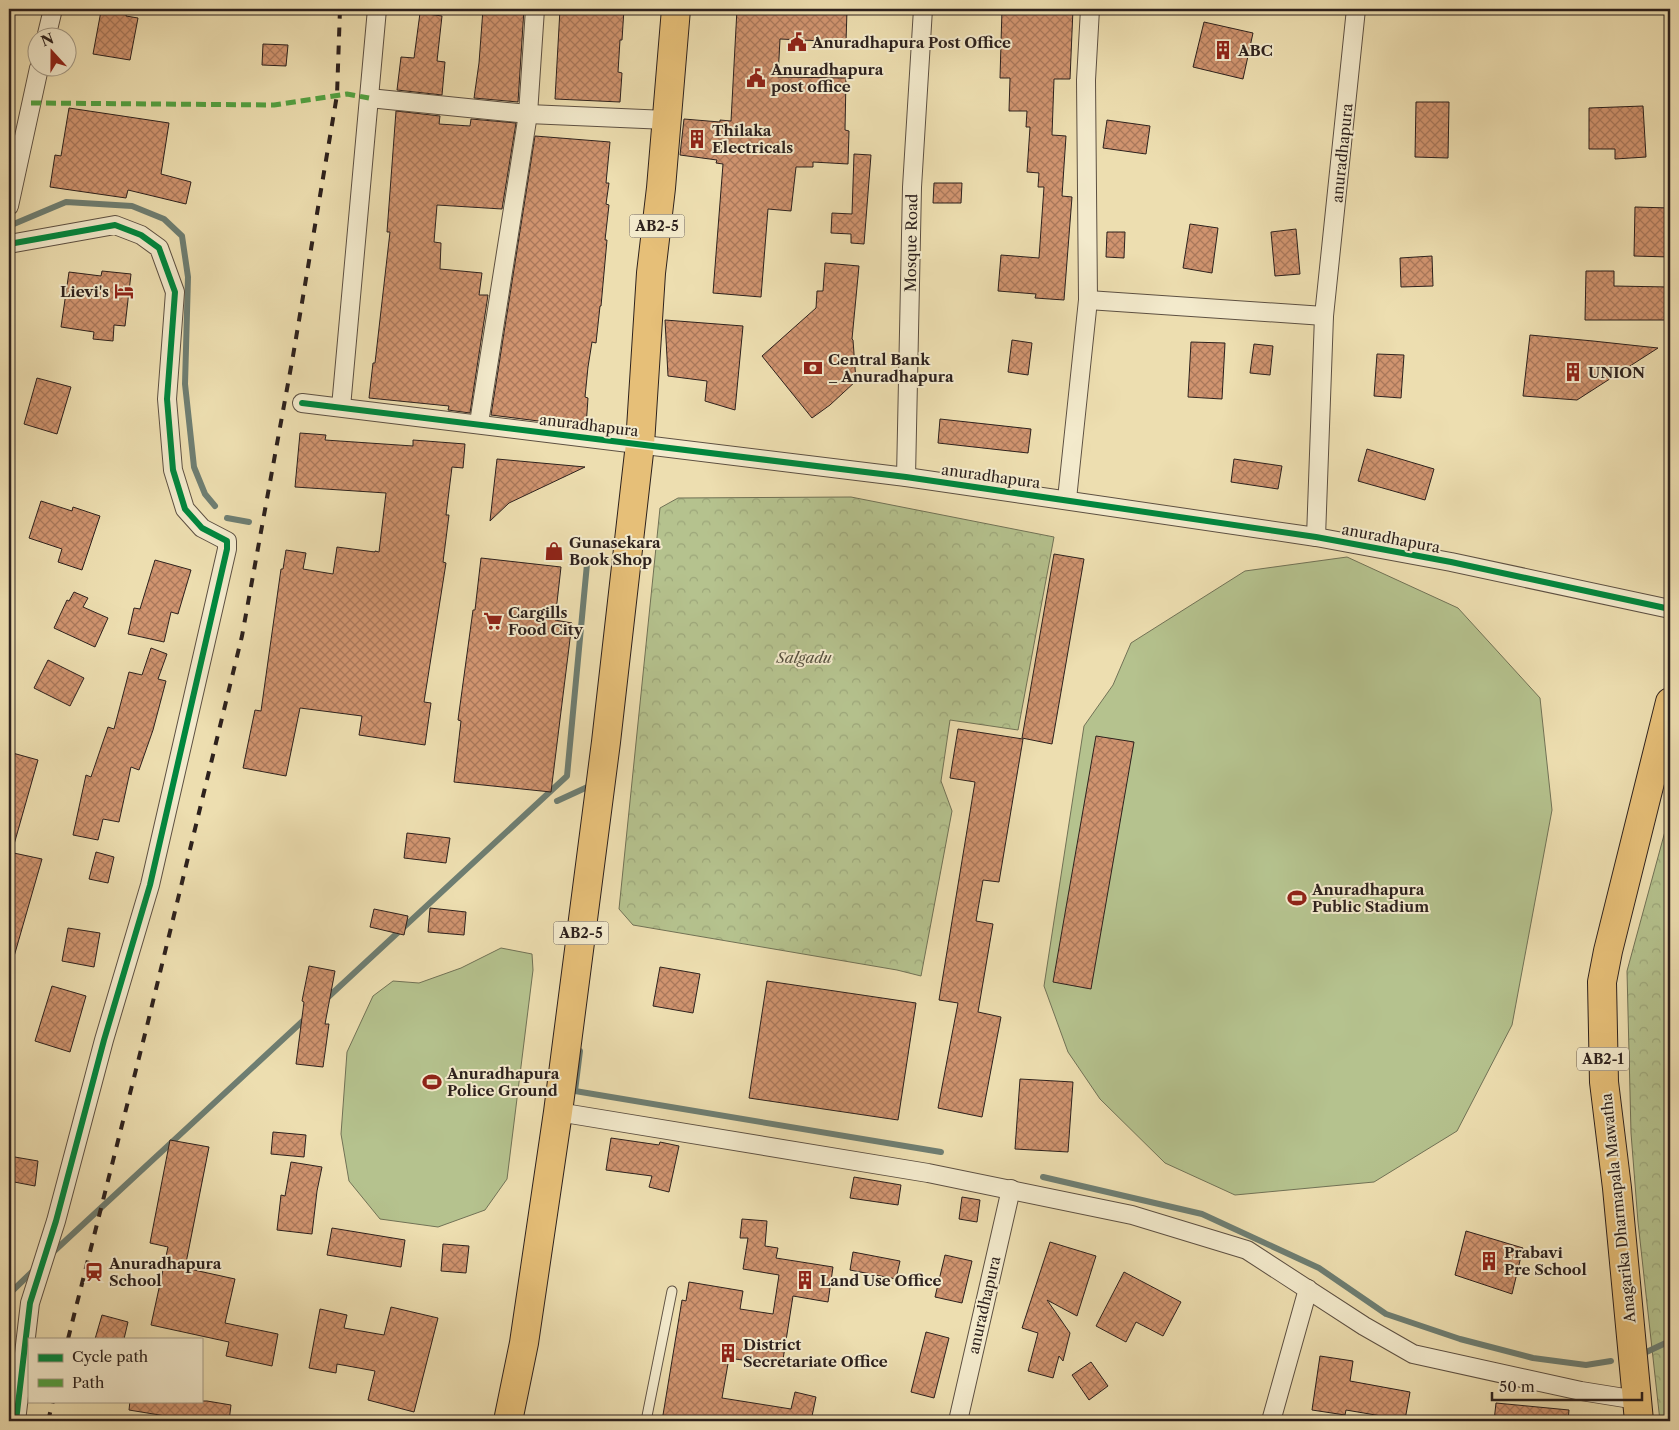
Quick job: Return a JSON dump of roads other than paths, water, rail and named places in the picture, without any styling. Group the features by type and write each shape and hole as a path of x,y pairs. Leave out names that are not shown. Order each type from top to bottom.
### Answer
{"main road":[{"name":"AB2-5","path":"508,1421 524,1343 558,1112 606,742 640,444 651,273 667,120 676,9"},
{"name":"Anagarika Dharmapala Mawatha","path":"1638,1411 1617,1188 1604,1082 1602,982 1670,702"}],"street":[{"path":"48,28 52,9"},
{"path":"341,407 377,9"},
{"path":"480,423 528,114 535,9"},
{"name":"Mosque Road","path":"906,477 912,187 923,9"},
{"path":"1067,499 1088,300 1086,80 1090,9"},
{"name":"anuradhapura","path":"1316,536 1324,316 1356,9"},
{"path":"9,206 37,78"},
{"path":"369,98 528,114 667,120"},
{"path":"9,244 115,225 141,235 159,248 175,292 167,399 173,470 185,509 202,528 227,541 227,549 150,885 104,1040 56,1221 30,1303 16,1421"},
{"path":"1088,300 1324,316"},
{"name":"anuradhapura","path":"302,403 480,423 906,477 1316,536 1451,562 1670,609"},
{"path":"558,1112 928,1173 1132,1215 1247,1250 1364,1326 1413,1354 1581,1391 1638,1411"},
{"name":"anuradhapura","path":"958,1421 1011,1190"},
{"path":"1271,1421 1308,1289"}],"lane":[{"path":"646,1421 672,1291"}],"waterway":[{"path":"9,226 66,202 132,206 164,219 182,236 188,277 185,384 194,467 205,494 215,506"},
{"path":"227,518 249,522"},
{"path":"325,1000 567,776 587,564"},
{"path":"557,801 594,784"},
{"path":"50,1255 307,1017"},
{"path":"580,1051 575,1091 941,1152"},
{"path":"1043,1177 1202,1214 1319,1268 1386,1314 1460,1339 1533,1358 1586,1365 1611,1361"},
{"path":"9,1294 35,1269"},
{"path":"1640,1355 1670,1341"}],"railway":[{"path":"68,1338 242,636 293,356 337,95 340,9"},
{"path":"48,1421 53,1402"}],"place":[{"name":"Anuradhapura Post Office","path":"797,42"},
{"name":"ABC","path":"1223,50"},
{"name":"Anuradhapura post office","path":"756,78"},
{"name":"Thilaka Electricals","path":"697,139"},
{"name":"Lievi's","path":"124,291"},
{"name":"Central Bank _ Anuradhapura","path":"813,368"},
{"name":"UNION","path":"1573,372"},
{"name":"Gunasekara Book Shop","path":"554,551"},
{"name":"Cargills Food City","path":"493,621"},
{"name":"Anuradhapura Public Stadium","path":"1297,898"},
{"name":"Anuradhapura Police Ground","path":"432,1082"},
{"name":"Prabavi Pre School","path":"1489,1261"},
{"name":"Anuradhapura School","path":"94,1272"},
{"name":"Land Use Office","path":"805,1280"},
{"name":"District Secretariate Office","path":"728,1353"}],"park label":[{"name":"Salgadu","path":"804,657"}]}
